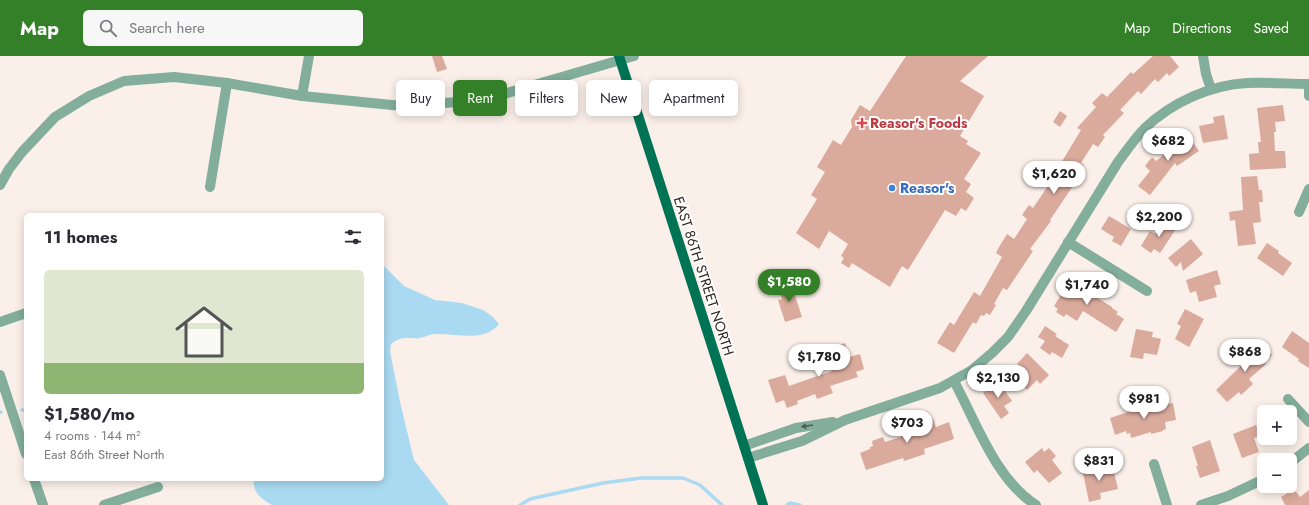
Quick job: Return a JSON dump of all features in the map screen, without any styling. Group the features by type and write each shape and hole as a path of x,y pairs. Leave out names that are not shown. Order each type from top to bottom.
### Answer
{"main road":[{"name":"EAST 86TH STREET NORTH","path":"620,58 763,505"}],"street":[{"path":"302,96 309,56"},
{"path":"0,185 13,163 35,137 55,117 89,96 124,81 174,77 226,83 302,96 402,106 458,102 504,94 620,58 634,56"},
{"path":"1203,56 1206,74 1211,89"},
{"path":"210,187 226,83"},
{"path":"744,446 796,428 845,420 915,398 940,388 972,370 1008,337 1026,311 1118,162 1145,128 1173,106 1211,89 1230,84 1246,83 1309,84 1309,102"},
{"path":"1299,212 1309,189"},
{"path":"1068,242 1147,292"},
{"path":"0,322 24,314"},
{"path":"0,375 24,448"},
{"path":"954,381 994,460 1016,489 1036,505"},
{"path":"1288,399 1309,422"},
{"path":"748,458 802,441 845,420"},
{"path":"1297,457 1309,448"},
{"path":"1154,464 1166,505"},
{"path":"35,481 43,505"},
{"path":"1201,505 1228,496 1257,482"},
{"path":"104,505 158,488"}],"water":[{"path":"384,266 404,286 435,300 462,303 483,310 493,317 499,324 493,330 478,335 433,334 420,338 402,338 391,344 390,351 400,402 414,460 449,505 272,505 258,495 254,488 254,481 384,481"}],"building":[{"path":"432,56 442,56 447,69 437,72"},
{"name":"Reasor's","path":"906,56 988,56 960,81 984,96 960,136 968,141 966,144 981,153 964,179 971,184 966,192 974,198 966,211 961,208 956,216 945,210 908,270 902,266 890,287 852,263 849,268 841,263 844,258 841,256 848,244 829,231 819,249 796,233 817,199 811,195 825,172 817,167 833,140 841,145 852,127 851,120 860,105 870,111"},
{"path":"1153,56 1170,56 1179,67 1169,76 1167,73 1158,82 1155,79 1141,94 1138,91 1120,110 1124,113 1103,135 1105,137 1098,147 1093,144 1081,163 1084,165 1079,172 1081,174 1050,220 1051,221 1030,249 1033,251 1007,290 1003,288 990,315 986,313 984,316 981,315 976,324 973,322 954,353 937,343 950,322 954,325 974,292 980,296 1002,257 996,253 999,247 1007,234 1014,239 1027,219 1022,215 1029,205 1033,208 1054,177 1049,174 1057,161 1061,163 1081,130 1077,128 1096,107 1092,103 1102,93 1107,97 1131,72 1133,74"},
{"path":"1283,105 1285,121 1275,122 1276,132 1274,132 1275,151 1285,151 1286,168 1250,170 1249,154 1259,153 1258,142 1261,142 1257,108"},
{"path":"1060,111 1067,116 1060,127 1053,122"},
{"path":"1224,115 1228,139 1203,143 1199,126 1214,123 1213,117"},
{"path":"1184,130 1199,151 1177,166 1175,163 1150,195 1138,186 1150,171 1145,166 1152,157 1156,161 1178,144 1174,137"},
{"path":"1257,176 1259,190 1262,190 1263,202 1259,202 1261,222 1253,223 1256,244 1238,246 1235,220 1230,221 1229,212 1243,210 1241,177"},
{"path":"1109,216 1131,229 1121,246 1112,241 1114,237 1101,229"},
{"path":"1164,221 1176,229 1160,253 1154,249 1151,253 1141,246 1150,231 1155,234"},
{"path":"1191,239 1203,254 1183,271 1181,262 1176,267 1168,258"},
{"path":"1267,243 1279,251 1278,253 1292,263 1283,276 1257,258"},
{"path":"1217,270 1221,284 1214,286 1217,297 1199,302 1196,291 1190,293 1186,280"},
{"path":"1079,278 1092,287 1090,290 1095,293 1093,295 1112,307 1118,312 1116,314 1124,319 1116,332 1083,311 1077,321 1066,314 1064,317 1056,312 1058,309 1054,306 1064,290 1069,293"},
{"path":"791,283 802,317 785,322 778,300 782,299 778,287"},
{"path":"1185,309 1204,319 1189,347 1175,339 1181,326 1177,324"},
{"path":"1045,326 1057,334 1055,336 1069,345 1062,358 1052,352 1050,355 1040,348 1045,341 1038,337"},
{"path":"1136,329 1153,332 1152,337 1161,339 1157,355 1144,353 1143,359 1130,357"},
{"path":"1292,331 1309,343 1309,368 1298,361 1299,359 1282,347"},
{"path":"1260,342 1272,355 1265,362 1266,364 1249,379 1253,384 1241,395 1239,392 1227,402 1216,390 1244,363 1241,359"},
{"path":"845,343 849,357 860,354 864,369 856,372 858,377 830,386 833,393 817,399 815,394 797,401 798,404 787,408 784,400 776,403 768,380 785,375 789,386 832,371 826,349"},
{"path":"1027,353 1049,375 1040,384 1037,380 1027,390 1014,377 1022,368 1017,364"},
{"path":"999,382 1012,401 1004,406 1009,413 1001,419 983,393"},
{"path":"1173,403 1176,420 1165,422 1166,429 1163,431 1151,434 1151,432 1131,438 1130,433 1127,434 1126,431 1115,435 1110,418 1128,411"},
{"path":"933,419 936,427 949,422 954,439 924,449 925,454 904,461 903,458 866,470 860,453 870,449 870,447 873,446 872,441 883,437 885,442 901,437 899,430"},
{"path":"1256,425 1257,437 1254,438 1259,452 1242,458 1233,434"},
{"path":"1210,440 1220,471 1200,478 1192,447"},
{"path":"1042,448 1044,452 1049,448 1056,456 1052,460 1062,473 1049,483 1037,470 1034,473 1025,462"},
{"path":"1092,466 1094,472 1113,468 1118,489 1100,493 1101,499 1089,502 1082,468"},
{"path":"1309,490 1309,505 1285,505 1281,497 1288,493 1297,493 1300,497"}],"waterway":[{"path":"520,505 530,499 603,483 641,478 683,478 700,485 722,505"},
{"path":"787,505 790,503 800,505"}],"place":[{"name":"Reasor's Foods","path":"862,123"},
{"name":"Reasor's","path":"892,188"}]}
